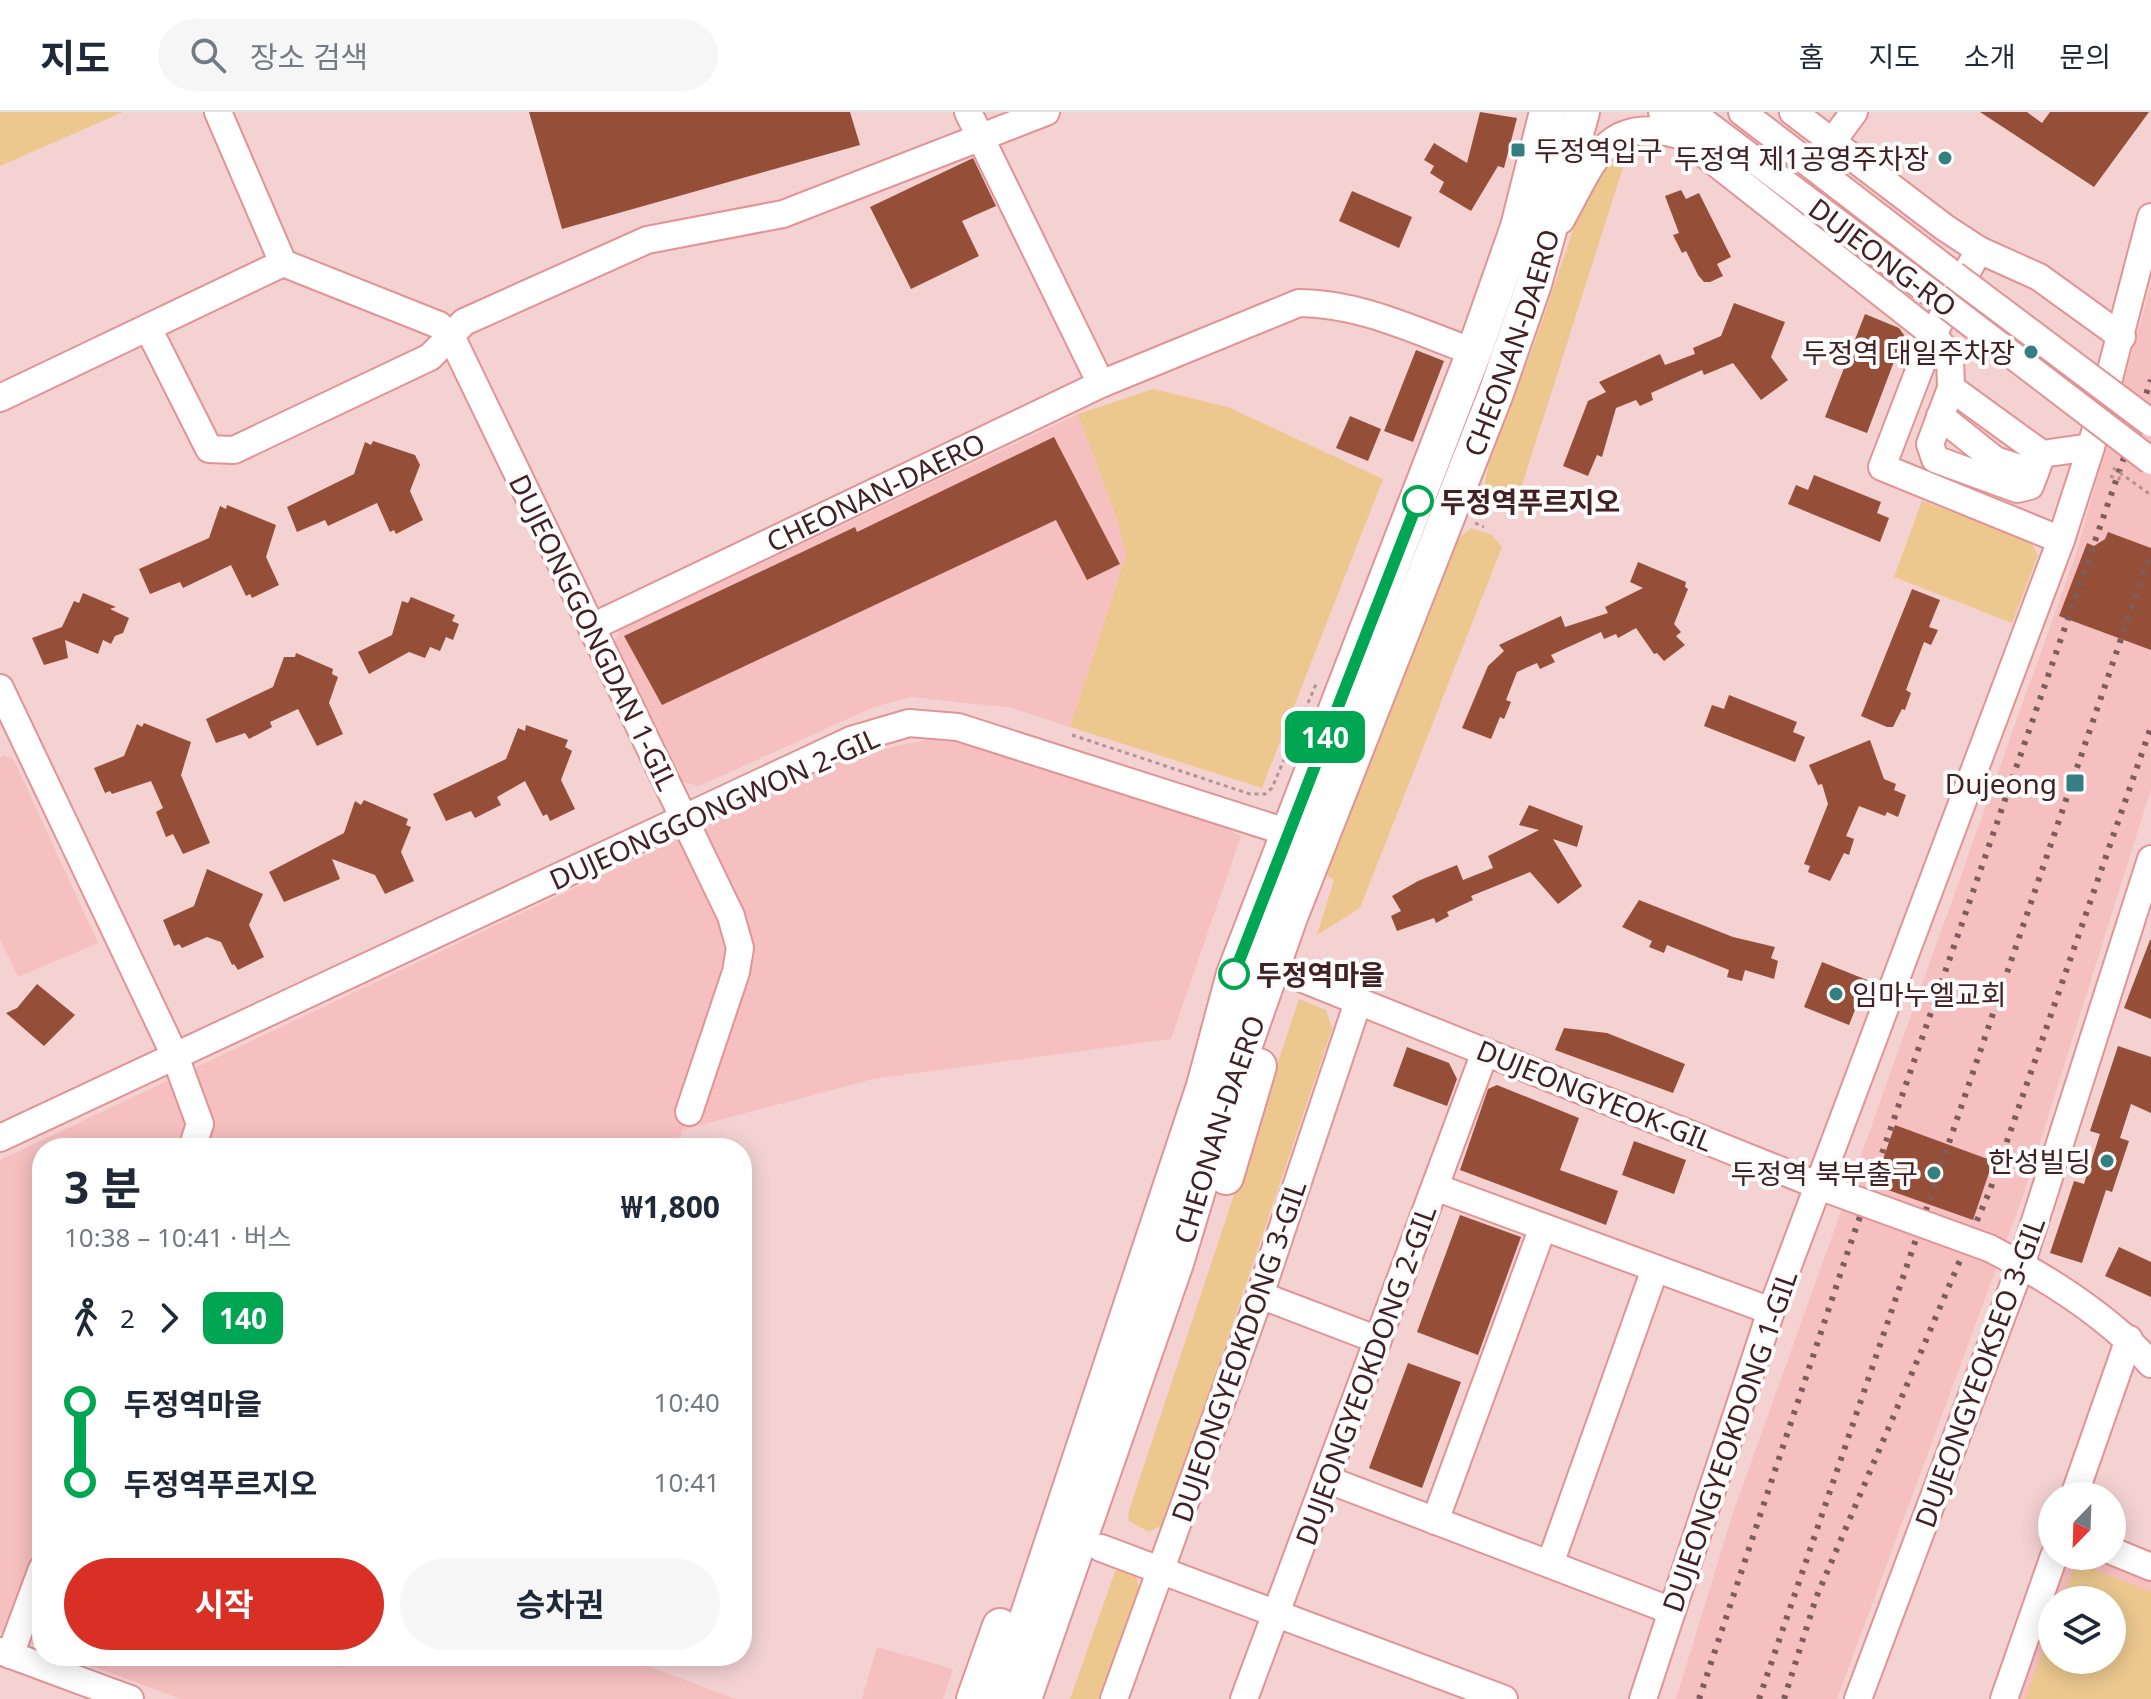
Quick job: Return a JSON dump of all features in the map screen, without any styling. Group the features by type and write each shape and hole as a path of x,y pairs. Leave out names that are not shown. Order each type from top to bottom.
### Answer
{"main road":[{"name":"CHEONAN-DAERO","path":"1000,1699 1204,1086 1234,974 1474,352 1518,227 1547,112"},
{"name":"CHEONAN-DAERO","path":"1024,1699 1176,1263 1223,1107 1290,917 1496,393 1543,251 1582,112"},
{"path":"1048,1699 1220,1197 1253,1089 1283,971 1290,917"},
{"path":"974,1699 1168,1128 1234,974"}],"street":[{"path":"218,112 283,263 439,325 451,336"},
{"path":"968,112 1101,384"},
{"path":"148,328 209,449 220,452 234,450 430,357 464,322 647,240 783,214 1046,112"},
{"path":"1662,112 1685,123 1933,334 1950,357 1951,388 1930,444 1935,459 2017,489 2030,486 2038,464"},
{"name":"DUJEONG-RO","path":"1742,112 2151,423"},
{"path":"1793,112 1979,250 2039,277 2122,337"},
{"path":"1832,142 1854,112"},
{"path":"1543,251 1597,156 1615,138 1635,130 1685,123"},
{"name":"DUJEONG-RO","path":"1685,123 1749,155 2151,461"},
{"name":"DUJEONGYEOKDONG 1-GIL","path":"1643,1699 1771,1311 1826,1188 2061,540 2122,337 2151,217"},
{"path":"1979,250 1933,334 1882,467 2061,540"},
{"path":"0,398 283,263"},
{"name":"CHEONAN-DAERO","path":"592,627 1101,384 1299,303 1330,303 1474,352"},
{"name":"DUJEONGGONGDAN 1-GIL","path":"451,336 731,916 740,948 736,972 689,1112"},
{"path":"1951,388 2038,464"},
{"path":"1940,416 1995,460 2038,464 2091,447"},
{"path":"0,688 10,736 175,1056 200,1124 195,1138"},
{"name":"DUJEONGGONGWON 2-GIL","path":"0,1138 851,740 909,723 958,727 1320,842"},
{"name":"DUJEONGYEOKSEO 3-GIL","path":"1858,1699 2021,1265 2151,859"},
{"name":"DUJEONGYEOK-GIL","path":"1283,971 1826,1188 1989,1248 2021,1265 2129,1339 2151,1364"},
{"name":"DUJEONGYEOKDONG 3-GIL","path":"1114,1699 1260,1295 1358,1002"},
{"name":"DUJEONGYEOKDONG 2-GIL","path":"1244,1699 1485,1052"},
{"path":"1435,1187 1771,1311"},
{"path":"1435,1521 1543,1227"},
{"path":"1550,1564 1655,1269"},
{"path":"1260,1295 1378,1340"},
{"path":"2079,1482 2129,1339"},
{"path":"1326,1479 1672,1611"},
{"path":"1101,1548 1504,1699"},
{"path":"2126,1557 2151,1567"},
{"path":"2004,1699 2049,1570"},
{"path":"32,1592 5,1653 32,1663"},
{"path":"40,1666 130,1699"}],"path":[{"path":"2113,468 2151,495"},
{"path":"2110,476 2119,479 2121,471"},
{"path":"1475,523 1484,527"},
{"path":"1072,735 1250,794 1265,794 1272,788 1321,671"}],"shaded area":[{"path":"0,112 123,112 0,166"},
{"path":"1622,160 1624,164 1517,501 1502,506 1483,496 1491,449 1530,356 1594,169"},
{"path":"2151,284 2151,789 2024,1193 1837,1699 1676,1699 1732,1516 2076,554"},
{"path":"1153,389 1228,407 1383,479 1262,788 1070,727 1126,555 1118,522 1078,414"},
{"path":"1078,414 1118,522 1126,555 1070,727 1012,708 911,697 874,707 699,786 679,781 614,645 620,630"},
{"path":"1922,501 2028,538 2038,555 2012,623 1894,577"},
{"path":"1471,528 1492,535 1502,547 1360,908 1317,935 1334,880 1322,872 1431,590 1459,538"},
{"path":"946,736 1224,827 1241,836 1171,1039 873,1079 682,1130 680,1138 46,1138 858,754"},
{"path":"4,755 14,760 98,943 18,977 0,939 0,758"},
{"path":"1299,999 1326,1010 1332,1029 1165,1524 1149,1532 1129,1521 1128,1514"},
{"path":"32,1145 32,1643 0,1632 0,1160"},
{"path":"1117,1566 1135,1572 1139,1587 1100,1699 1070,1699"},
{"path":"2061,1570 2126,1570 2151,1580 2151,1699 2016,1699 2038,1636 2038,1674 2126,1674 2126,1586 2056,1586"},
{"path":"2073,1570 2096,1570 2151,1592 2151,1699 2025,1699 2038,1664 2038,1674 2126,1674 2126,1586 2067,1586"},
{"path":"877,1647 953,1669 943,1699 862,1699"},
{"path":"92,1666 648,1666 736,1699 181,1699"}],"building":[{"path":"529,112 850,112 860,145 562,229"},
{"path":"1480,112 1517,118 1504,168 1498,166 1471,211 1439,192 1444,182 1430,173 1434,166 1424,160 1434,143 1467,163"},
{"path":"1980,112 2027,112 2042,123 2050,112 2149,112 2094,187"},
{"path":"973,158 996,206 962,221 979,256 911,289 870,207"},
{"path":"1681,190 1686,199 1699,193 1731,257 1717,264 1723,276 1710,282 1704,282 1698,275 1686,251 1682,253 1673,235 1679,233 1665,196"},
{"path":"1352,191 1412,217 1399,248 1339,221"},
{"path":"1734,303 1785,322 1771,357 1788,380 1761,400 1733,363 1704,375 1702,370 1651,393 1653,400 1640,406 1636,400 1616,408 1602,457 1597,455 1588,476 1563,466 1588,401 1606,392 1599,382 1660,354 1665,365 1695,354 1693,348 1721,336"},
{"path":"1865,314 1899,328 1904,335 1867,433 1825,417"},
{"path":"1416,350 1444,361 1413,442 1384,431"},
{"path":"1350,416 1381,429 1368,461 1336,448"},
{"path":"1054,437 1120,564 1087,580 1056,520 662,705 624,636 855,527 857,532"},
{"path":"373,441 415,455 420,465 410,491 423,520 396,534 394,530 390,532 377,503 328,526 325,520 297,532 287,507 354,474 365,442 371,445"},
{"path":"1814,475 1881,502 1877,513 1889,518 1880,542 1788,504 1796,485 1808,490"},
{"path":"227,505 276,525 266,557 279,585 252,598 250,594 246,596 231,565 183,588 180,582 150,594 139,569 209,538 220,506 226,509"},
{"path":"2108,532 2151,548 2151,650 2059,616 2087,543 2094,546 2105,539"},
{"path":"1638,562 1686,582 1688,589 1674,624 1681,632 1676,636 1685,645 1664,661 1657,653 1654,654 1636,628 1618,638 1616,634 1604,639 1601,632 1551,655 1555,662 1540,669 1537,663 1517,672 1506,700 1511,702 1504,719 1500,717 1491,739 1462,728 1488,666 1504,651 1499,645 1561,616 1565,627 1608,613 1605,607 1643,588 1630,582"},
{"path":"1912,589 1940,600 1929,627 1938,630 1931,645 1924,642 1906,690 1911,693 1905,710 1902,709 1893,727 1887,727 1861,716"},
{"path":"83,593 116,607 110,609 129,618 123,633 115,636 111,644 103,640 98,654 65,640 68,658 44,665 32,638 62,627 74,601 79,603"},
{"path":"411,597 455,615 452,621 459,624 453,640 446,637 440,651 430,647 425,658 409,652 369,674 358,652 392,635 402,601 408,603"},
{"path":"296,653 333,669 332,674 338,677 329,703 343,734 317,746 298,709 270,722 272,727 249,739 245,733 216,743 206,719 273,687 284,657 295,657"},
{"path":"1729,695 1797,722 1793,732 1805,737 1795,762 1704,726 1712,705 1724,709"},
{"path":"144,723 191,742 181,775 210,843 183,854 173,834 166,837 156,812 163,808 151,781 112,794 110,791 105,793 94,768 124,756 137,724 142,727"},
{"path":"526,725 568,740 565,747 572,751 561,780 575,809 550,821 547,814 543,816 525,781 497,797 501,805 475,818 471,811 446,821 433,794 506,759 518,728 525,731"},
{"path":"1870,740 1884,779 1896,784 1894,790 1906,795 1898,817 1887,812 1885,816 1859,806 1846,836 1854,839 1849,855 1844,853 1830,881 1808,872 1810,866 1804,864 1828,804 1822,784 1818,785 1809,765"},
{"path":"364,800 408,819 406,825 411,827 401,852 414,881 385,894 375,875 332,859 340,879 284,902 269,872 344,833 355,801 361,805"},
{"path":"1529,805 1583,826 1577,847 1553,839 1582,886 1558,904 1530,872 1471,896 1473,900 1447,912 1449,916 1436,923 1434,918 1397,931 1391,916 1401,911 1392,896 1457,865 1463,880 1493,868 1488,856 1539,830 1519,825"},
{"path":"207,869 263,894 249,925 264,957 238,970 232,965 221,942 207,937 182,948 179,944 174,946 163,920 194,906"},
{"path":"1639,900 1733,937 1775,947 1771,958 1778,961 1774,979 1745,970 1742,981 1727,977 1729,970 1667,945 1664,953 1649,947 1652,941 1622,927"},
{"path":"2151,940 2151,1019 2124,1008"},
{"name":"임마누엘교회","path":"1822,962 1867,980 1849,1025 1804,1007"},
{"path":"37,984 75,1015 44,1046 6,1013 17,1008"},
{"path":"1564,1028 1607,1033 1685,1064 1673,1093 1555,1050"},
{"name":"한성빌딩","path":"2118,1046 2151,1057 2151,1113 2131,1104 2120,1138 2129,1141 2112,1192 2106,1190 2082,1263 2050,1253 2074,1181 2084,1184 2100,1134 2090,1131"},
{"path":"1407,1047 1449,1063 1457,1079 1447,1106 1393,1086"},
{"path":"1497,1085 1579,1118 1560,1170 1618,1191 1606,1225 1460,1170 1488,1089"},
{"name":"두정역 북부출구","path":"1895,1125 1993,1161 1973,1220 1874,1185"},
{"path":"1634,1141 1686,1160 1674,1194 1622,1175"},
{"path":"1460,1215 1521,1237 1478,1355 1417,1332"},
{"path":"2119,1247 2151,1262 2151,1297 2105,1276"},
{"path":"1408,1363 1461,1382 1422,1488 1369,1468"}],"railway":[{"path":"1699,1699 1848,1251 2151,380"},
{"path":"1759,1699 2151,551"},
{"path":"1784,1699 1816,1598 1990,1190 2151,727"}],"bus line":[{"name":"140","path":"1234,974 1418,501"}],"place":[{"name":"두정역입구","path":"1518,150"},
{"name":"두정역 제1공영주차장","path":"1945,158"},
{"name":"두정역 대일주차장","path":"2031,352"},
{"name":"두정역푸르지오","path":"1418,501"},
{"name":"Dujeong","path":"2075,783"},
{"name":"두정역마을","path":"1234,974"},
{"name":"임마누엘교회","path":"1836,994"},
{"name":"한성빌딩","path":"2107,1161"},
{"name":"두정역 북부출구","path":"1934,1173"}]}
